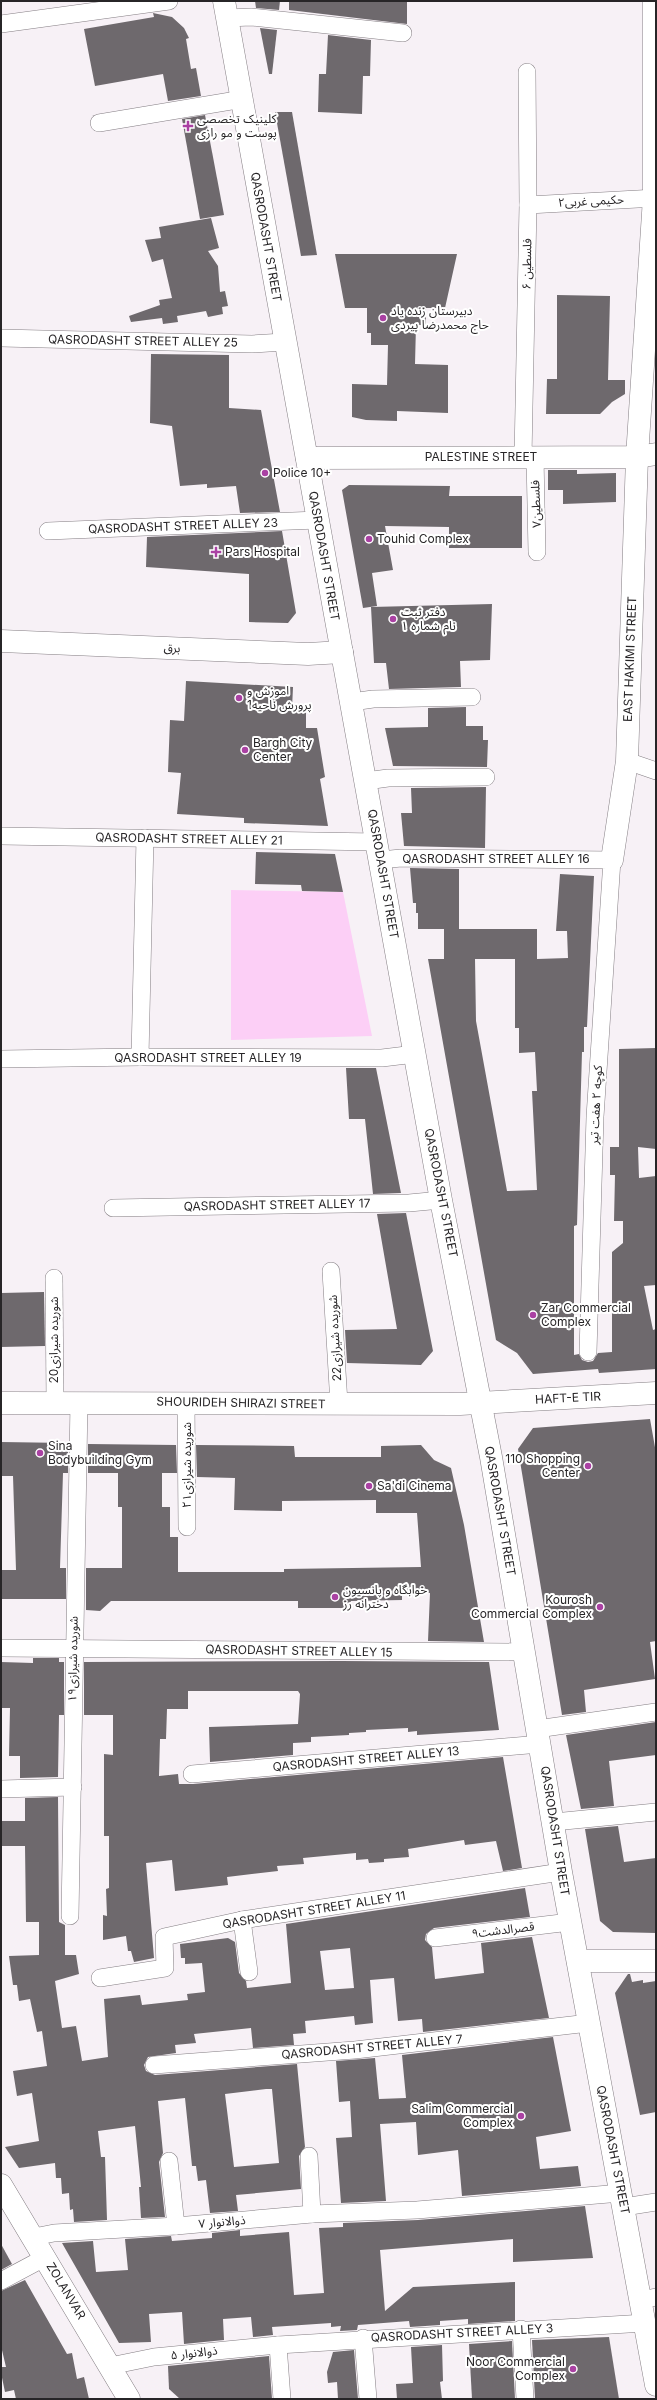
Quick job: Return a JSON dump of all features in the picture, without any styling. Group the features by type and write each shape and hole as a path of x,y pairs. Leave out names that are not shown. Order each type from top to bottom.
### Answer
{"main road":[{"name":"EAST HAKIMI STREET","path":"612,860 627,761 647,455 655,198 654,1"},
{"name":"QASRODASHT STREET","path":"226,10 243,99 284,342 352,702 441,1200 481,1403 525,1652 570,1922 622,2200 648,2299 645,2323 656,2385"},
{"name":"PALESTINE STREET","path":"307,458 647,455"},
{"name":"برق","path":"1,641 308,654 342,652"},
{"name":"HAFT-E TIR","path":"481,1403 656,1393"},
{"name":"SHOURIDEH SHIRAZI STREET","path":"1,1403 481,1403"},
{"path":"578,1961 656,1961"},
{"name":"ZOLANVAR","path":"1,2185 46,2257 110,2366 127,2399"}],"street":[{"path":"1,24 117,5 169,1"},
{"path":"226,10 251,17 403,33"},
{"name":"فلسطین ۶","path":"527,72 529,457"},
{"path":"99,123 243,99"},
{"name":"حکیمی غربی۲","path":"528,205 655,198"},
{"name":"QASRODASHT STREET ALLEY 25","path":"1,338 252,344 284,342"},
{"name":"۷فلسطین","path":"529,457 537,552"},
{"name":"QASRODASHT STREET ALLEY 23","path":"48,531 318,520"},
{"path":"352,702 373,699 472,697"},
{"path":"627,761 656,771"},
{"path":"366,781 388,778 486,777"},
{"name":"QASRODASHT STREET ALLEY 21","path":"1,836 145,838 379,851"},
{"path":"140,1057 145,838"},
{"name":"QASRODASHT STREET ALLEY 16","path":"379,851 401,858 612,860"},
{"name":"کوچه ۲ هفت تیر","path":"588,1352 595,1117 612,860"},
{"name":"QASRODASHT STREET ALLEY 19","path":"1,1059 140,1057 382,1058 415,1054"},
{"name":"QASRODASHT STREET ALLEY 17","path":"113,1208 409,1203 441,1200"},
{"name":"22شوریده شیرازی","path":"331,1271 339,1404"},
{"name":"20شوریده شیرازی","path":"54,1278 55,1402"},
{"name":"شوریده شیرازی۱۹","path":"70,1916 73,1787 73,1649 79,1402"},
{"name":"شوریده شیرازی۲۱","path":"186,1402 187,1527"},
{"name":"QASRODASHT STREET ALLEY 15","path":"1,1648 525,1652"},
{"name":"QASRODASHT STREET ALLEY 13","path":"192,1774 539,1737 656,1712"},
{"path":"1,1789 73,1787"},
{"path":"554,1822 656,1812"},
{"name":"QASRODASHT STREET ALLEY 11","path":"100,1978 165,1968 164,1937 242,1920 561,1872"},
{"path":"242,1920 249,1972"},
{"name":"قصرالدشت۹","path":"435,1938 570,1922"},
{"name":"QASRODASHT STREET ALLEY 7","path":"154,2065 354,2050 589,2023"},
{"path":"309,2156 312,2214"},
{"path":"169,2161 176,2226"},
{"name":"ذوالانوار ۷","path":"34,2237 54,2233 176,2226 312,2214 622,2200 656,2202"},
{"path":"1,2281 46,2257"},
{"name":"QASRODASHT STREET ALLEY 3","path":"278,2345 363,2338 645,2323"},
{"path":"521,2329 525,2399"},
{"path":"363,2338 368,2399"},
{"path":"278,2345 282,2399"},
{"name":"ذوالانوار ۵","path":"110,2366 154,2357 278,2345"}],"shaded area":[{"path":"231,890 343,892 372,1036 231,1040"}],"building":[{"path":"255,1 280,1 279,10 256,8"},
{"path":"289,1 407,1 407,24 289,10"},
{"path":"153,13 172,17 184,28 189,38 186,39 191,69 196,68 201,96 168,101 163,74 95,86 84,29 154,17"},
{"path":"260,28 277,30 272,74 269,74"},
{"path":"328,35 371,40 370,76 363,76 362,114 318,112 319,74 326,74"},
{"path":"275,112 292,112 317,255 301,256"},
{"path":"205,115 224,215 200,219 182,119"},
{"path":"211,218 219,248 208,251 218,266 220,292 225,291 228,306 222,307 223,314 208,317 206,311 177,316 178,322 163,324 162,318 131,322 129,316 160,305 159,300 172,298 163,259 152,262 145,240 161,238 159,227"},
{"path":"335,254 457,254 445,308 426,308 426,325 416,325 415,364 448,365 448,413 397,411 397,421 366,420 352,417 352,384 387,385 388,345 371,345 371,333 367,333 367,308 345,308"},
{"path":"557,295 610,296 608,380 625,380 625,394 612,402 600,414 546,414 547,379 557,379"},
{"path":"151,354 229,355 229,408 261,410 280,512 240,513 236,486 207,488 207,484 180,486 172,426 150,423"},
{"path":"548,470 577,470 577,474 616,473 616,502 563,504 563,490 548,490"},
{"path":"349,485 450,486 449,496 522,496 522,548 449,548 449,527 385,526 393,570 372,573 377,606 363,608 342,490"},
{"name":"Pars Hospital","path":"282,531 296,613 288,623 249,622 249,574 146,567 147,537"},
{"path":"492,604 490,660 460,661 461,687 389,689 386,663 374,663 371,607"},
{"path":"186,681 293,687 292,709 306,710 306,728 317,728 325,777 320,779 328,826 244,823 244,818 177,814 181,773 168,772 170,720 184,721"},
{"path":"466,707 466,726 483,726 483,740 488,740 487,767 393,766 385,728 428,727 428,708"},
{"path":"486,787 485,848 404,846 401,813 412,813 411,788"},
{"path":"256,852 335,854 343,892 302,891 301,885 255,884"},
{"path":"410,868 459,869 459,929 537,929 537,959 568,958 567,931 556,931 560,874 594,876 587,1027 584,1027 584,1052 582,1052 577,1225 574,1226 574,1355 579,1354 582,1360 588,1362 593,1361 598,1353 612,1352 612,1252 623,1243 623,1221 614,1221 615,1175 610,1175 610,1147 619,1147 619,1049 656,1048 656,1149 638,1147 639,1178 656,1176 656,1285 644,1286 653,1330 656,1329 656,1369 599,1373 598,1369 533,1374 517,1353 496,1340 428,959 444,959 444,929 418,929 418,913 416,913 416,903 413,903","holes":["475,959 515,959 515,1028 519,1028 519,1053 535,1052 537,1091 532,1091 537,1190 507,1191 476,1021"]},
{"path":"346,1068 376,1068 401,1193 373,1194 365,1119 349,1119"},
{"path":"406,1213 433,1351 421,1365 347,1363 345,1330 397,1329 377,1214"},
{"path":"44,1292 45,1346 1,1347 1,1293"},
{"path":"650,1419 656,1453 656,1641 650,1642 655,1679 584,1690 586,1712 562,1715 518,1449 533,1428"},
{"path":"1,1442 68,1443 68,1473 63,1473 60,1568 66,1568 66,1599 1,1599 1,1570 16,1570 13,1476 1,1476"},
{"path":"88,1444 176,1445 177,1473 162,1473 162,1507 170,1507 170,1537 178,1537 178,1572 284,1572 284,1569 421,1567 417,1513 376,1513 376,1500 282,1501 282,1511 234,1510 235,1478 197,1477 196,1445 294,1446 295,1457 381,1457 381,1446 421,1445 434,1460 451,1468 464,1525 484,1642 428,1641 430,1593 402,1592 402,1600 351,1601 351,1608 298,1608 298,1601 111,1601 100,1611 86,1610 86,1568 122,1568 122,1507 118,1507 118,1473 88,1473"},
{"path":"33,1658 59,1658 59,1662 64,1662 64,1715 59,1715 58,1777 20,1778 20,1756 9,1756 10,1708 1,1708 1,1662 33,1663"},
{"path":"84,1662 489,1662 499,1730 417,1735 417,1731 408,1732 408,1728 366,1730 366,1732 349,1733 349,1735 311,1737 311,1742 293,1743 293,1755 210,1762 209,1727 298,1724 300,1694 298,1691 188,1691 188,1709 167,1709 166,1739 160,1739 159,1776 178,1774 179,1784 193,1784 503,1757 522,1868 503,1871 496,1841 465,1845 464,1840 408,1849 409,1857 384,1859 384,1862 369,1863 368,1859 356,1860 356,1853 303,1858 304,1864 277,1866 278,1871 227,1877 228,1885 175,1891 172,1860 146,1863 154,1958 134,1962 131,1951 128,1951 126,1936 103,1940 103,1915 107,1916 106,1889 109,1888 109,1836 104,1836 104,1754 113,1755 113,1715 84,1715"},
{"path":"656,1722 656,1755 609,1761 614,1806 581,1809 566,1735"},
{"path":"58,1797 59,1922 65,1925 65,1955 76,1955 79,1974 55,1981 62,2028 76,2026 82,2061 108,2057 104,1999 140,1995 142,2005 188,2000 187,1994 205,1992 202,1963 185,1964 185,1958 181,1958 180,1944 228,1938 235,1942 239,1973 246,1981 247,1988 291,1983 286,1924 525,1888 530,1917 434,1928 426,1934 425,1940 432,1947 435,1979 484,1973 481,1943 532,1937 549,2018 423,2032 422,2019 398,2021 394,1978 370,1980 373,2023 355,2025 354,2016 305,2021 306,2033 293,2034 294,2045 253,2048 251,2028 194,2034 196,2043 175,2045 176,2053 148,2057 144,2065 146,2071 155,2075 297,2064 305,2147 299,2156 301,2189 236,2195 238,2211 210,2213 206,2180 198,2181 196,2166 192,2166 185,2098 158,2101 163,2153 159,2162 165,2217 141,2218 139,2187 141,2187 135,2126 98,2131 101,2157 105,2157 107,2220 74,2222 73,2209 70,2210 69,2193 62,2194 61,2178 56,2178 55,2163 19,2168 5,2147 39,2141 32,2093 17,2096 13,2071 47,2066 42,2031 37,2032 30,1999 19,2001 17,1985 13,1985 9,1956 39,1955 39,1922 26,1922 25,1846 1,1846 1,1821 25,1821 25,1798","holes":["350,1948 354,1988 325,1990 320,1951","272,2089 279,2163 234,2167 225,2094"]},
{"path":"618,1826 624,1862 656,1858 656,1933 613,1932 600,1921 585,1829"},
{"path":"628,1974 630,1974 632,1982 643,1980 643,1983 656,1981 656,2112 640,2115 615,1993"},
{"path":"553,2037 571,2131 536,2137 540,2169 578,2166 581,2186 462,2196 458,2150 418,2155 416,2122 380,2124 386,2201 341,2203 336,2138 352,2137 350,2101 339,2102 336,2061 375,2058 379,2099 406,2098 402,2055"},
{"path":"585,2206 593,2258 513,2262 513,2239 380,2250 385,2311 413,2287 515,2282 515,2321 468,2324 468,2319 440,2321 440,2325 410,2327 409,2321 358,2325 357,2330 340,2331 341,2326 331,2327 331,2323 272,2327 273,2335 253,2337 251,2317 223,2319 224,2340 184,2344 182,2312 149,2314 151,2342 119,2343 62,2243 93,2241 96,2272 128,2270 125,2239 171,2236 172,2241 212,2238 212,2233 240,2230 240,2236 289,2232 294,2295 324,2293 319,2228 343,2227 343,2223 418,2220"},
{"path":"1,2244 12,2264 1,2270"},
{"path":"25,2280 67,2354 72,2353 77,2379 84,2377 89,2399 16,2399 14,2390 5,2392 1,2373 1,2367 6,2367 1,2346 1,2291"},
{"name":"Noor Commercial Complex","path":"609,2337 619,2399 535,2399 532,2340"},
{"path":"512,2341 515,2399 472,2399 469,2344"},
{"path":"442,2345 443,2381 440,2382 442,2399 397,2399 396,2384 413,2383 411,2347"},
{"path":"354,2350 358,2399 338,2399 337,2382 328,2383 327,2372 333,2352"},
{"path":"269,2356 272,2399 180,2399 169,2389 168,2366"}],"place":[{"name":"کلینیک تخصصی پوست و مو رازی","path":"188,126"},
{"name":"دبیرستان زنده یاد حاج محمدرضا پیردی","path":"383,318"},
{"name":"Police 10+","path":"265,473"},
{"name":"Touhid Complex","path":"369,539"},
{"name":"Pars Hospital","path":"216,552"},
{"name":"دفتر ثبت نام شماره ١","path":"393,619"},
{"name":"اموزش و پرورش ناحیه1","path":"239,698"},
{"name":"Bargh City Center","path":"245,750"},
{"name":"Zar Commercial Complex","path":"533,1315"},
{"name":"Sina Bodybuilding Gym","path":"40,1453"},
{"name":"110 Shopping Center","path":"588,1466"},
{"name":"Sa'di Cinema","path":"369,1486"},
{"name":"خوابگاه و پانسیون دخترانه رز","path":"335,1597"},
{"name":"Kourosh Commercial Complex","path":"600,1607"},
{"name":"Salim Commercial Complex","path":"521,2116"},
{"name":"Noor Commercial Complex","path":"573,2369"}]}
